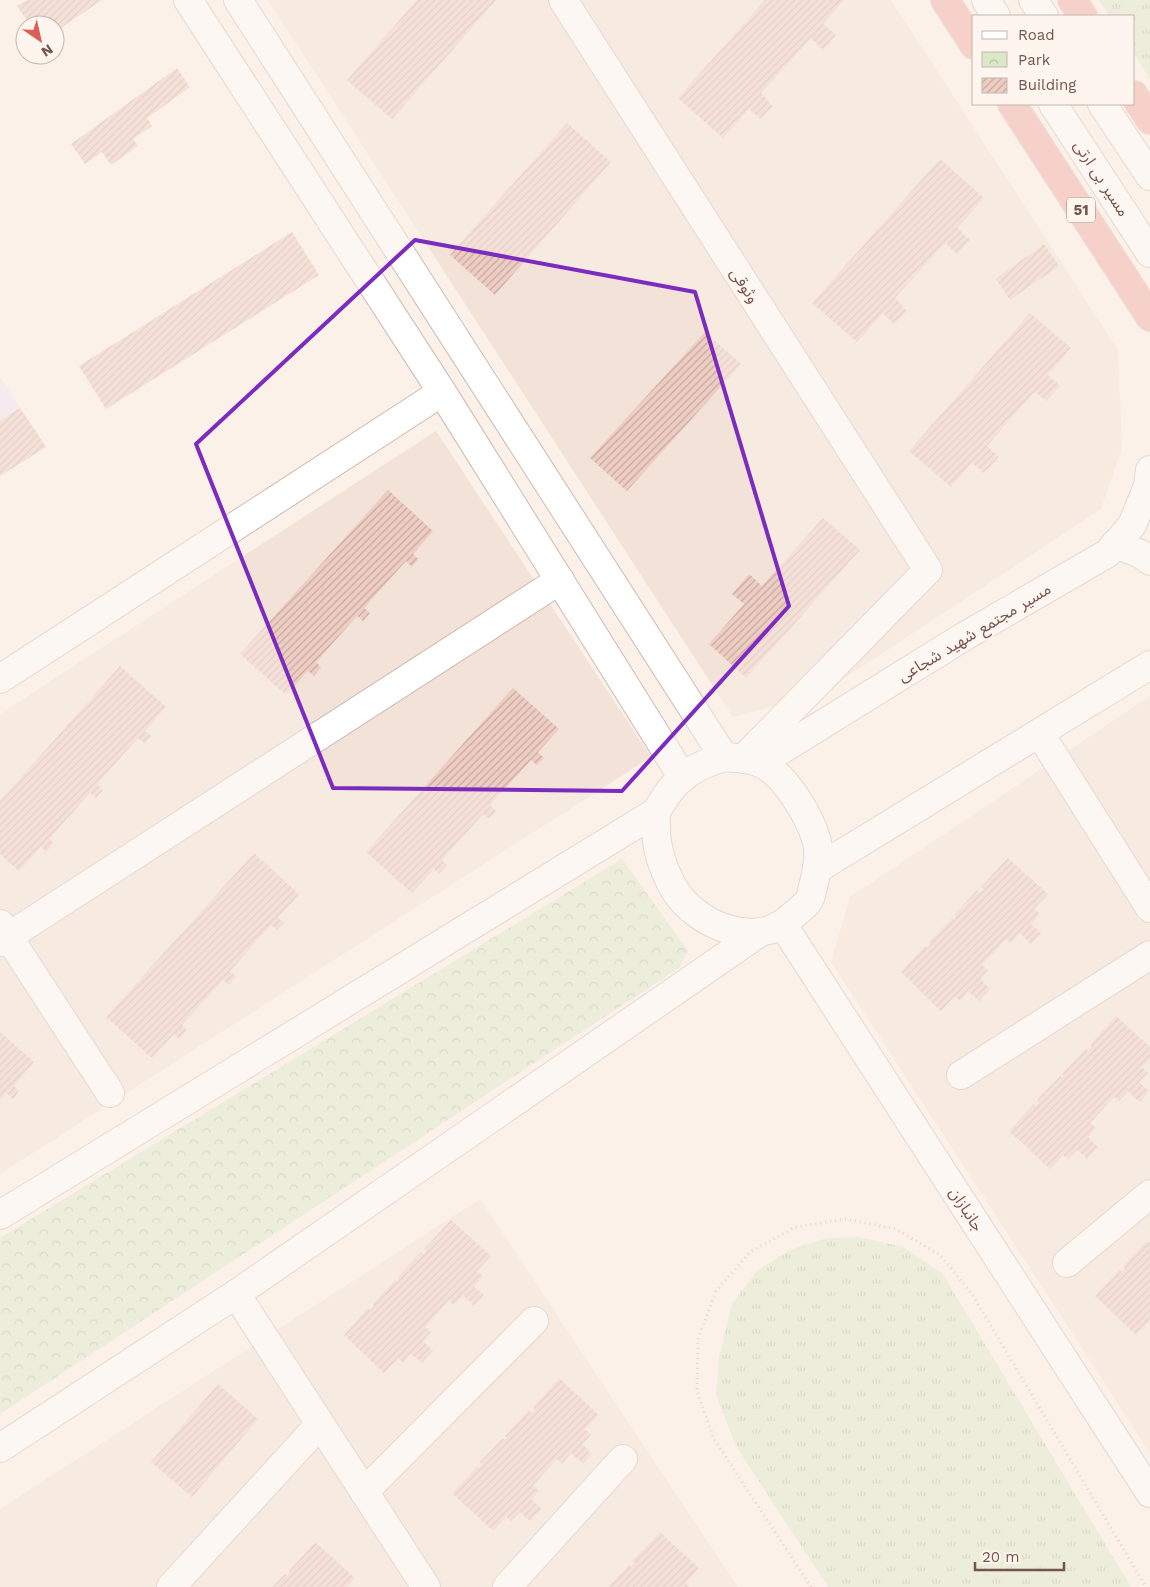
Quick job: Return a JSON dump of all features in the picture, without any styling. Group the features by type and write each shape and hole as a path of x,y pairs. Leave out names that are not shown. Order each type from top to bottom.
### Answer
{"highway":[{"path":"944,0 972,42"},
{"path":"1072,0 1082,15"},
{"path":"1135,97 1150,120"},
{"name":"51","path":"1013,105 1150,317"}],"street":[{"path":"188,0 442,392 682,778"},
{"path":"0,1448 236,1294 771,929 810,900 817,869 817,843 804,810 785,782 742,759 238,0"},
{"name":"وثوقی","path":"563,0 928,570 742,759"},
{"path":"986,0 995,15"},
{"path":"1033,0 1043,15"},
{"name":"مسیر بی ارتی","path":"1054,105 1150,253"},
{"path":"1103,105 1150,176"},
{"path":"0,679 442,392"},
{"name":"مسیر مجتمع شهید شجاعی","path":"742,759 965,636 1108,553 1132,524 1148,486 1150,470"},
{"path":"1115,544 1142,554 1150,561"},
{"path":"110,1093 3,934 560,580"},
{"path":"817,869 1150,665"},
{"path":"1040,734 1150,908"},
{"path":"0,1215 656,812 673,785 700,764 742,759"},
{"path":"656,812 656,840 664,866 675,890 696,913 730,931 771,929"},
{"name":"جانبازان","path":"771,929 1150,1493"},
{"path":"961,1076 1150,955"},
{"path":"1068,1263 1150,1194"},
{"path":"236,1294 423,1586"},
{"path":"364,1492 534,1321"},
{"path":"171,1587 320,1424"},
{"path":"506,1587 623,1459"}],"path":[{"path":"811,1587 714,1439 697,1391 698,1339 716,1291 750,1252 795,1227 846,1219 896,1229 904,1233 940,1255 972,1294 1146,1587"}],"highlighted area":[{"path":"415,240 695,292 789,606 622,791 333,788 196,444"}],"shaded area":[{"path":"268,0 891,0 1118,350 1122,448 1101,509 819,695 733,717"},
{"path":"0,377 46,447 0,476"},
{"path":"436,431 651,757 0,1174 0,714"},
{"path":"1150,696 1150,1453 831,962 850,897"},
{"path":"480,1199 738,1587 0,1587 0,1509"}],"green space":[{"path":"1099,0 1150,0 1150,79 1135,56 1135,15 1109,15"},
{"path":"622,859 688,951 679,968 0,1414 0,1238"},
{"path":"859,1237 903,1247 942,1273 1131,1587 828,1587 736,1446 716,1395 719,1357 732,1304 758,1270 790,1250 827,1238"}],"building":[{"path":"27,0 102,0 65,25 65,15 23,15 17,6"},
{"path":"417,0 496,0 392,119 347,80"},
{"path":"765,0 844,0 823,24 836,35 823,50 811,38 761,93 773,106 760,119 749,109 723,138 678,98"},
{"path":"177,68 190,87 147,118 152,126 133,139 138,146 111,165 102,152 85,164 71,144"},
{"path":"567,123 611,162 495,295 450,255"},
{"path":"940,159 984,198 957,228 970,240 957,254 945,243 895,298 907,311 894,324 883,313 857,342 812,303"},
{"path":"292,232 319,275 106,409 79,366"},
{"path":"1044,244 1059,266 1010,300 996,279"},
{"path":"1030,313 1071,348 1048,375 1060,386 1046,401 1035,391 987,446 999,457 984,473 972,463 951,487 909,451"},
{"path":"705,332 741,364 627,491 590,458"},
{"path":"20,408 46,447 0,476 0,421"},
{"path":"388,490 433,531 413,554 418,559 412,567 406,561 364,608 370,613 363,621 357,616 316,662 321,667 314,676 308,671 286,695 240,654"},
{"path":"823,518 860,550 746,678 709,644 744,604 732,594 749,574 762,586"},
{"path":"120,666 166,707 145,731 151,736 145,743 138,738 97,784 103,790 96,798 90,793 49,839 54,843 46,852 41,847 19,871 0,854 0,801"},
{"path":"513,688 559,729 538,752 544,758 537,765 531,760 490,805 496,811 489,819 483,814 442,860 447,865 439,874 434,869 412,893 366,852"},
{"path":"254,853 299,894 278,918 284,923 277,930 271,925 230,971 236,976 229,985 223,980 182,1025 187,1030 179,1039 174,1034 152,1058 106,1017"},
{"path":"1008,858 1048,894 1034,909 1040,914 1031,924 1041,933 1031,944 1020,933 1011,943 1006,939 982,965 988,970 980,979 990,989 979,1001 968,991 960,1001 955,996 941,1011 901,972 925,946 927,948 931,944 929,942 952,918 954,920 956,917 954,915 977,890 980,893 984,889 981,887"},
{"path":"1116,1016 1150,1047 1150,1059 1142,1067 1148,1073 1139,1082 1149,1091 1140,1102 1128,1091 1119,1101 1114,1097 1090,1123 1096,1128 1088,1137 1098,1147 1087,1159 1077,1150 1068,1159 1063,1155 1050,1169 1009,1131 1034,1104 1036,1106 1039,1103 1037,1100 1060,1076 1062,1078 1064,1076 1062,1074 1086,1048 1088,1051 1092,1047 1090,1045"},
{"path":"0,1032 34,1062 14,1086 19,1091 13,1099 6,1093 0,1100"},
{"path":"451,1220 491,1256 477,1271 483,1276 474,1287 484,1295 474,1306 463,1295 454,1305 449,1301 425,1327 431,1332 423,1341 433,1351 422,1363 411,1354 403,1363 398,1358 384,1373 344,1335 368,1308 370,1310 374,1306 372,1305 395,1280 397,1282 399,1279 397,1278 421,1252 423,1255 427,1251 424,1249"},
{"path":"1146,1242 1150,1242 1150,1320 1136,1335 1095,1296 1120,1270 1122,1272 1125,1268 1123,1266"},
{"path":"559,1378 599,1415 585,1429 591,1435 582,1444 592,1454 583,1464 571,1453 562,1464 557,1459 533,1485 539,1491 531,1499 542,1509 530,1521 520,1512 511,1521 506,1517 493,1531 452,1493 477,1467 479,1468 482,1465 480,1462 503,1438 505,1440 507,1438 505,1436 529,1410 531,1413 535,1409 533,1408"},
{"path":"218,1384 258,1419 192,1497 151,1462"},
{"path":"660,1532 699,1568 686,1583 689,1587 608,1587 629,1565 631,1567 635,1563 632,1561"},
{"path":"315,1542 355,1578 346,1587 272,1587 285,1574 287,1576 290,1573 289,1571"}]}
